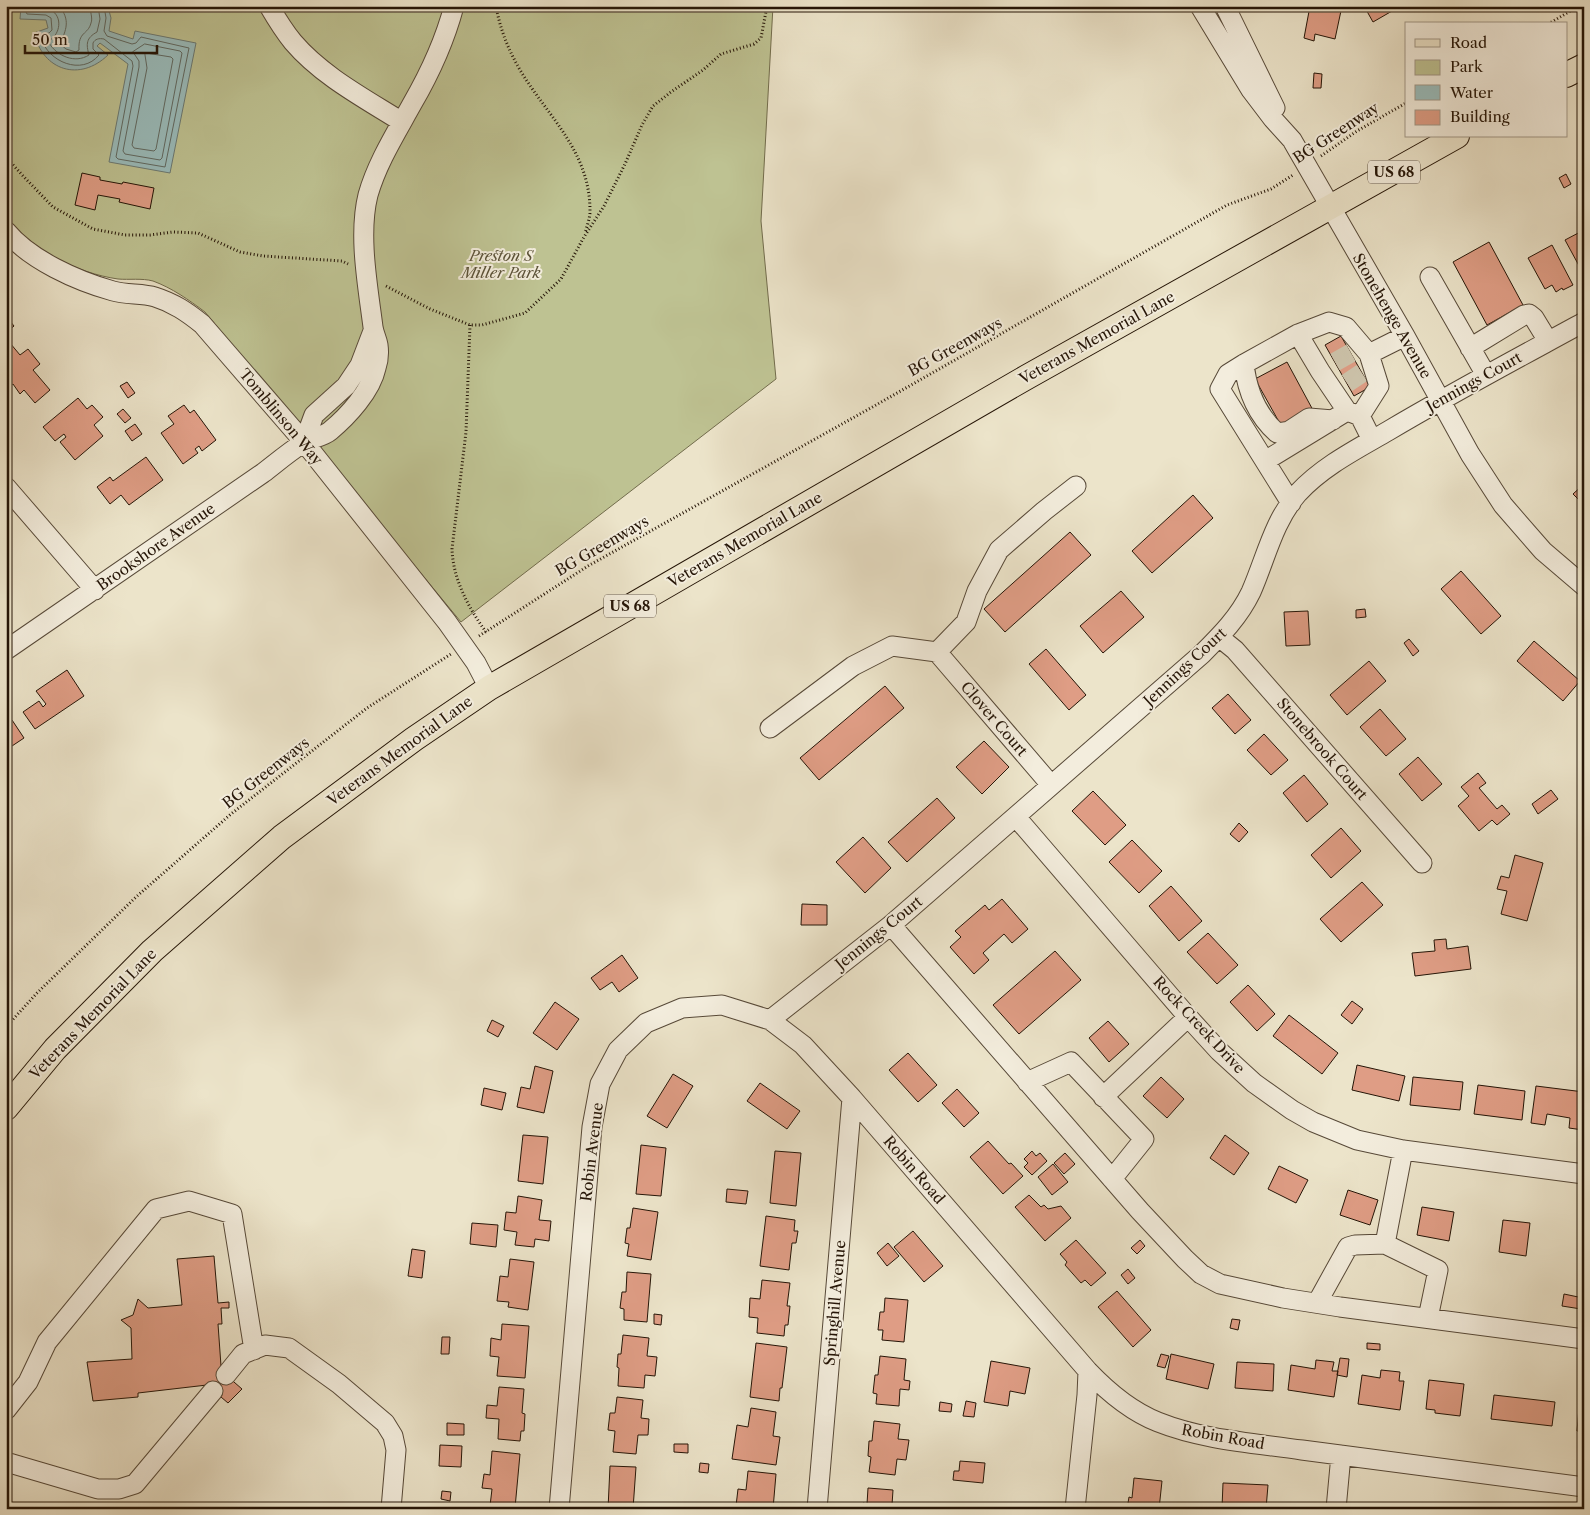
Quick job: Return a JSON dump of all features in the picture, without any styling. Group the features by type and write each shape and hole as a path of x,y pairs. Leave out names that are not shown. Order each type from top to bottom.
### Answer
{"main road":[{"path":"1568,74 1584,66"},
{"name":"Veterans Memorial Lane","path":"6,1108 55,1049 152,951 282,837 414,739 489,688 1019,382 1454,138"}],"street":[{"path":"269,6 292,41 311,61 332,78 402,122"},
{"path":"304,442 314,415 346,386 360,365 373,330 364,236 368,196 374,177 433,64 454,6"},
{"path":"1200,6 1251,90 1292,140"},
{"path":"1225,6 1292,140"},
{"name":"Stonehenge Avenue","path":"1292,140 1405,336 1470,454 1503,505 1543,551 1584,586"},
{"name":"Tomblinson Way","path":"6,231 42,261 70,275 114,291 155,297 184,309 202,324 304,442 447,622 476,663 489,688"},
{"path":"1430,277 1486,375"},
{"path":"1470,348 1524,315 1529,314 1534,318 1548,341"},
{"path":"1291,503 1220,389 1228,374 1298,334 1329,322 1346,327 1350,366 1347,416"},
{"name":"Jennings Court","path":"770,1020 891,925 1202,654 1241,610 1250,593 1273,534 1284,513 1298,494 1314,478 1332,464 1440,400 1584,322"},
{"path":"1265,461 1347,416 1379,386 1298,334"},
{"path":"1350,366 1405,336"},
{"path":"1244,364 1246,382 1256,408 1268,425 1277,433 1289,430 1308,418 1347,416 1372,440"},
{"name":"Brookshore Avenue","path":"6,650 263,473 304,442"},
{"path":"770,728 853,666 892,646 937,652 966,622 977,591 999,550 1044,510 1076,486"},
{"path":"6,487 95,590"},
{"name":"Stonebrook Court","path":"1219,637 1235,650 1422,863"},
{"name":"Clover Court","path":"937,652 1051,785"},
{"name":"Rock Creek Drive","path":"1016,817 1219,1051 1254,1083 1292,1110 1314,1122 1357,1140 1403,1150 1584,1174"},
{"path":"891,925 1112,1179 1169,1243 1201,1274 1220,1284 1263,1294 1317,1303 1584,1338"},
{"name":"Robin Avenue","path":"559,1509 592,1127 600,1084 618,1050 646,1023 682,1008 722,1005 770,1020 803,1044 852,1098"},
{"path":"1103,1097 1188,1017"},
{"path":"1027,1082 1071,1062 1144,1139 1112,1179"},
{"name":"Robin Road","path":"852,1098 1088,1371 1106,1390 1126,1405 1156,1422 1178,1430 1201,1435 1584,1487"},
{"name":"Springhill Avenue","path":"817,1509 852,1098"},
{"path":"1385,1244 1403,1150"},
{"path":"6,1410 28,1382 47,1342 156,1209 189,1201 232,1214 254,1350"},
{"path":"1317,1303 1348,1247 1385,1244 1438,1270 1428,1318"},
{"path":"226,1376 243,1354 265,1345 289,1348 339,1384 385,1424 393,1436 396,1450 391,1509"},
{"path":"1075,1509 1088,1371"},
{"path":"6,1462 98,1489 119,1489 135,1484 213,1391"},
{"path":"1336,1509 1341,1455"}],"path":[{"path":"496,6 500,26 521,72 572,143 582,165 588,187 590,212 584,237"},
{"path":"6,157 53,207 93,229 125,235 150,236 173,232 198,233 240,252 263,256 342,261 430,309 470,325 482,325 525,313 562,279 584,237 604,206 642,125 653,106 703,70 721,54 754,44 761,38 767,6"},
{"path":"1551,22 1579,6"},
{"name":"BG Greenway","path":"1278,184 1357,131 1405,104"},
{"name":"BG Greenways","path":"6,1027 37,993 136,897 231,814 367,708 588,566 1227,205 1271,189 1278,184"},
{"path":"470,325 466,432 452,562 455,575 475,616 486,632"}],"green space":[{"name":"Preston S Miller Park","path":"6,6 773,6 761,221 776,379 461,622 205,312 174,291 153,281 102,276 56,258 29,240 6,217"}],"water":[{"path":"21,6 115,6 108,7 111,18 109,31 133,39 135,31 196,43 170,173 109,162 128,64 100,43 97,46 108,55 97,63 75,70 54,64 45,56 34,33 48,28 46,20 20,19"}],"building":[{"path":"1310,6 1342,6 1335,39 1315,34 1314,41 1304,38"},
{"path":"1364,6 1399,6 1399,7 1373,22"},
{"path":"1314,73 1322,74 1321,88 1313,88"},
{"path":"82,173 100,177 100,180 154,188 150,209 119,202 120,199 98,195 95,210 75,205"},
{"path":"1566,174 1571,184 1564,188 1559,178"},
{"path":"1584,230 1584,273 1583,273 1565,240"},
{"path":"1489,242 1523,305 1487,325 1453,262"},
{"path":"1552,245 1573,285 1556,292 1552,285 1545,289 1528,258"},
{"path":"6,316 14,326 6,333"},
{"path":"1341,336 1370,387 1354,396 1325,345"},
{"path":"10,343 20,355 28,349 40,364 33,370 50,390 35,403 24,390 20,394 13,384 9,387 6,383 6,345"},
{"path":"1287,362 1314,412 1283,429 1255,379"},
{"path":"127,382 135,393 128,398 120,386"},
{"path":"78,398 87,409 92,405 103,417 94,425 103,436 75,460 60,442 66,437 64,434 55,441 43,427"},
{"path":"184,405 190,413 194,410 216,440 202,451 199,446 195,449 198,453 183,464 161,433 174,424 168,416"},
{"path":"123,409 131,418 125,423 117,414"},
{"path":"135,424 142,434 132,441 125,431"},
{"path":"146,457 163,480 129,505 121,495 110,504 97,487 110,477 113,481"},
{"path":"1584,484 1584,505 1573,494"},
{"path":"1193,495 1213,518 1152,573 1132,551"},
{"path":"1070,532 1091,555 1005,632 984,609"},
{"path":"1461,571 1501,616 1481,634 1441,589"},
{"path":"1121,591 1144,617 1103,653 1080,626"},
{"path":"1365,609 1366,617 1356,618 1356,610"},
{"path":"1308,611 1310,645 1286,646 1284,612"},
{"path":"1409,639 1419,651 1413,656 1404,643"},
{"path":"1534,641 1580,681 1563,701 1517,661"},
{"path":"1046,649 1086,695 1069,710 1029,664"},
{"path":"1369,661 1386,681 1347,715 1330,695"},
{"path":"67,670 84,696 35,729 23,712 39,701 43,707 46,704 36,691"},
{"path":"885,686 904,708 819,780 800,758"},
{"path":"1228,694 1251,720 1235,734 1212,708"},
{"path":"1380,709 1406,739 1386,756 1360,727"},
{"path":"12,720 24,738 6,750 6,724"},
{"path":"1264,734 1288,760 1271,775 1247,750"},
{"path":"984,741 1009,767 982,794 956,767"},
{"path":"1418,757 1442,784 1422,801 1399,774"},
{"path":"1478,773 1486,783 1479,788 1497,809 1502,805 1510,814 1497,825 1492,820 1479,831 1458,806 1469,796 1461,787"},
{"path":"1304,775 1328,804 1307,822 1283,793"},
{"path":"1551,790 1558,799 1538,814 1532,804"},
{"path":"1093,791 1126,825 1105,845 1072,811"},
{"path":"937,798 955,818 907,862 888,842"},
{"path":"1239,823 1248,832 1239,842 1230,834"},
{"path":"1341,828 1361,851 1331,878 1311,855"},
{"path":"863,837 891,868 865,893 836,862"},
{"path":"1132,840 1162,871 1139,893 1109,862"},
{"path":"1515,855 1543,863 1527,921 1501,914 1507,891 1497,889 1501,876 1509,878"},
{"path":"1362,882 1383,905 1341,942 1320,919"},
{"path":"1171,886 1202,921 1179,941 1149,906"},
{"path":"1002,899 1028,929 1012,943 1004,934 983,953 989,960 974,974 950,947 961,937 955,931 985,905 989,910"},
{"path":"802,904 827,905 827,925 801,925"},
{"path":"1208,933 1238,965 1217,984 1187,952"},
{"path":"1446,939 1447,949 1468,946 1471,969 1415,976 1412,953 1435,951 1434,940"},
{"path":"1055,951 1081,980 1019,1034 993,1005"},
{"path":"622,955 638,978 619,992 612,982 600,990 591,978"},
{"path":"1248,985 1275,1014 1257,1031 1230,1002"},
{"path":"1352,1001 1363,1009 1352,1024 1341,1015"},
{"path":"555,1002 579,1019 557,1050 533,1033"},
{"path":"1289,1015 1338,1053 1322,1074 1273,1036"},
{"path":"492,1020 504,1026 498,1037 487,1031"},
{"path":"1108,1021 1129,1044 1109,1062 1089,1038"},
{"path":"908,1053 937,1085 918,1102 889,1070"},
{"path":"1357,1065 1405,1076 1399,1101 1352,1090"},
{"path":"535,1066 553,1071 544,1113 517,1107 521,1087 530,1089"},
{"path":"673,1074 693,1086 667,1128 647,1116"},
{"path":"1161,1077 1184,1099 1167,1118 1143,1096"},
{"path":"1413,1077 1463,1082 1460,1110 1410,1105"},
{"path":"760,1083 800,1111 787,1129 747,1101"},
{"path":"1478,1085 1525,1091 1522,1120 1474,1114"},
{"path":"1536,1086 1584,1092 1583,1130 1569,1128 1570,1118 1547,1114 1545,1125 1531,1123"},
{"path":"484,1088 506,1093 502,1110 481,1105"},
{"path":"957,1089 979,1113 964,1127 942,1103"},
{"path":"523,1135 548,1137 543,1184 518,1181"},
{"path":"1225,1135 1249,1153 1234,1175 1210,1158"},
{"path":"988,1141 1023,1176 1003,1194 970,1157"},
{"path":"641,1145 666,1148 661,1196 636,1194"},
{"path":"775,1151 801,1153 796,1206 770,1203"},
{"path":"1032,1151 1036,1156 1040,1153 1047,1161 1032,1175 1024,1167 1028,1163 1024,1159"},
{"path":"1065,1153 1075,1164 1064,1174 1054,1163"},
{"path":"1053,1164 1068,1182 1052,1195 1038,1177"},
{"path":"1279,1166 1308,1180 1296,1203 1268,1189"},
{"path":"727,1189 748,1191 746,1204 726,1202"},
{"path":"1348,1190 1378,1200 1370,1225 1340,1215"},
{"path":"1029,1195 1041,1207 1044,1205 1048,1209 1061,1206 1071,1218 1045,1241 1015,1207"},
{"path":"518,1196 542,1200 539,1220 551,1221 549,1241 535,1239 534,1247 515,1245 517,1232 504,1230 506,1212 516,1213"},
{"path":"1422,1207 1454,1212 1449,1241 1417,1235"},
{"path":"633,1208 658,1212 651,1260 627,1256 629,1244 625,1243 627,1228 630,1228"},
{"path":"766,1216 795,1220 794,1231 798,1231 796,1243 792,1243 789,1270 760,1266"},
{"path":"1503,1220 1530,1223 1526,1256 1499,1252"},
{"path":"472,1223 498,1225 496,1247 470,1244"},
{"path":"1582,1229 1584,1229 1584,1261 1579,1261"},
{"path":"913,1231 943,1266 924,1282 894,1247"},
{"path":"1076,1240 1106,1273 1091,1286 1085,1280 1081,1283 1065,1265 1067,1262 1060,1254"},
{"path":"1140,1240 1145,1246 1137,1254 1131,1248"},
{"path":"888,1243 899,1256 887,1266 877,1253"},
{"path":"412,1249 425,1251 422,1278 408,1276"},
{"path":"214,1256 218,1303 229,1302 229,1308 221,1308 222,1324 218,1324 221,1366 219,1369 242,1389 228,1403 207,1385 138,1393 138,1397 93,1401 87,1362 132,1359 131,1328 121,1320 133,1315 138,1299 148,1308 182,1305 177,1259"},
{"path":"510,1259 534,1262 528,1310 508,1307 509,1302 497,1301 500,1276 508,1277"},
{"path":"1128,1269 1135,1278 1128,1284 1121,1275"},
{"path":"627,1272 651,1274 647,1322 624,1320 624,1309 620,1308 622,1292 626,1292"},
{"path":"762,1280 790,1283 787,1306 790,1306 788,1325 785,1325 784,1336 757,1333 758,1318 749,1317 750,1298 760,1299"},
{"path":"1117,1291 1151,1330 1133,1347 1098,1307"},
{"path":"1564,1294 1583,1298 1581,1309 1562,1306"},
{"path":"885,1298 908,1300 904,1342 882,1340 883,1330 878,1330 880,1312 884,1312"},
{"path":"654,1314 662,1315 661,1325 654,1324"},
{"path":"1232,1319 1240,1320 1238,1330 1230,1328"},
{"path":"502,1324 529,1326 525,1378 497,1376 499,1357 490,1356 491,1338 501,1340"},
{"path":"623,1335 649,1338 647,1356 657,1357 655,1376 645,1375 644,1388 618,1386 618,1354 621,1354"},
{"path":"442,1337 450,1337 449,1354 441,1354"},
{"path":"756,1343 787,1347 779,1401 750,1397"},
{"path":"1367,1343 1380,1344 1380,1350 1367,1349"},
{"path":"1161,1354 1169,1356 1165,1368 1157,1366"},
{"path":"1171,1354 1214,1364 1208,1389 1166,1379"},
{"path":"880,1356 906,1359 904,1380 910,1381 909,1390 900,1389 899,1406 876,1404 877,1394 873,1393 875,1375 878,1375"},
{"path":"1340,1358 1349,1359 1347,1377 1337,1375"},
{"path":"1316,1360 1334,1362 1332,1371 1338,1371 1334,1397 1288,1390 1291,1365 1315,1369"},
{"path":"991,1361 1030,1368 1025,1394 1010,1391 1008,1406 984,1402"},
{"path":"1237,1362 1274,1364 1273,1391 1235,1388"},
{"path":"1381,1370 1400,1372 1399,1381 1404,1381 1400,1410 1358,1404 1362,1375 1380,1378"},
{"path":"1582,1371 1584,1371 1584,1431 1577,1431"},
{"path":"1429,1380 1464,1384 1460,1416 1435,1413 1435,1410 1426,1409"},
{"path":"499,1387 524,1389 522,1413 525,1414 524,1431 521,1431 520,1441 498,1439 499,1419 486,1418 487,1405 497,1406"},
{"path":"1494,1395 1555,1402 1552,1426 1491,1419"},
{"path":"617,1397 643,1400 641,1418 649,1419 648,1435 638,1435 636,1454 613,1452 615,1431 608,1430 610,1413 615,1413"},
{"path":"966,1401 976,1403 974,1417 963,1416"},
{"path":"940,1402 952,1404 951,1412 939,1411"},
{"path":"751,1408 776,1412 773,1436 780,1437 776,1465 732,1459 737,1425 748,1427"},
{"path":"874,1421 900,1424 898,1439 909,1440 906,1460 897,1459 895,1475 869,1472 871,1457 868,1456 869,1441 872,1441"},
{"path":"447,1423 464,1424 464,1435 447,1435"},
{"path":"674,1444 688,1444 688,1453 674,1452"},
{"path":"440,1445 462,1446 461,1467 439,1466"},
{"path":"492,1451 520,1454 515,1508 490,1506 492,1489 482,1488 484,1474 490,1475"},
{"path":"960,1461 985,1463 983,1483 953,1480 954,1471 959,1471"},
{"path":"700,1463 709,1464 708,1473 699,1472"},
{"path":"610,1466 636,1467 633,1509 608,1509"},
{"path":"748,1471 776,1474 773,1509 746,1509 746,1507 736,1506 738,1489 746,1490"},
{"path":"1134,1478 1162,1481 1159,1509 1127,1509 1129,1497 1132,1498"},
{"path":"1223,1483 1268,1485 1266,1509 1222,1508"},
{"path":"868,1488 893,1490 892,1505 900,1506 899,1509 862,1509 863,1503 867,1504"},
{"path":"442,1491 451,1492 450,1501 441,1499"}],"tunnel":[{"path":"1335,362 1351,353"},
{"path":"1347,383 1362,373"}]}
